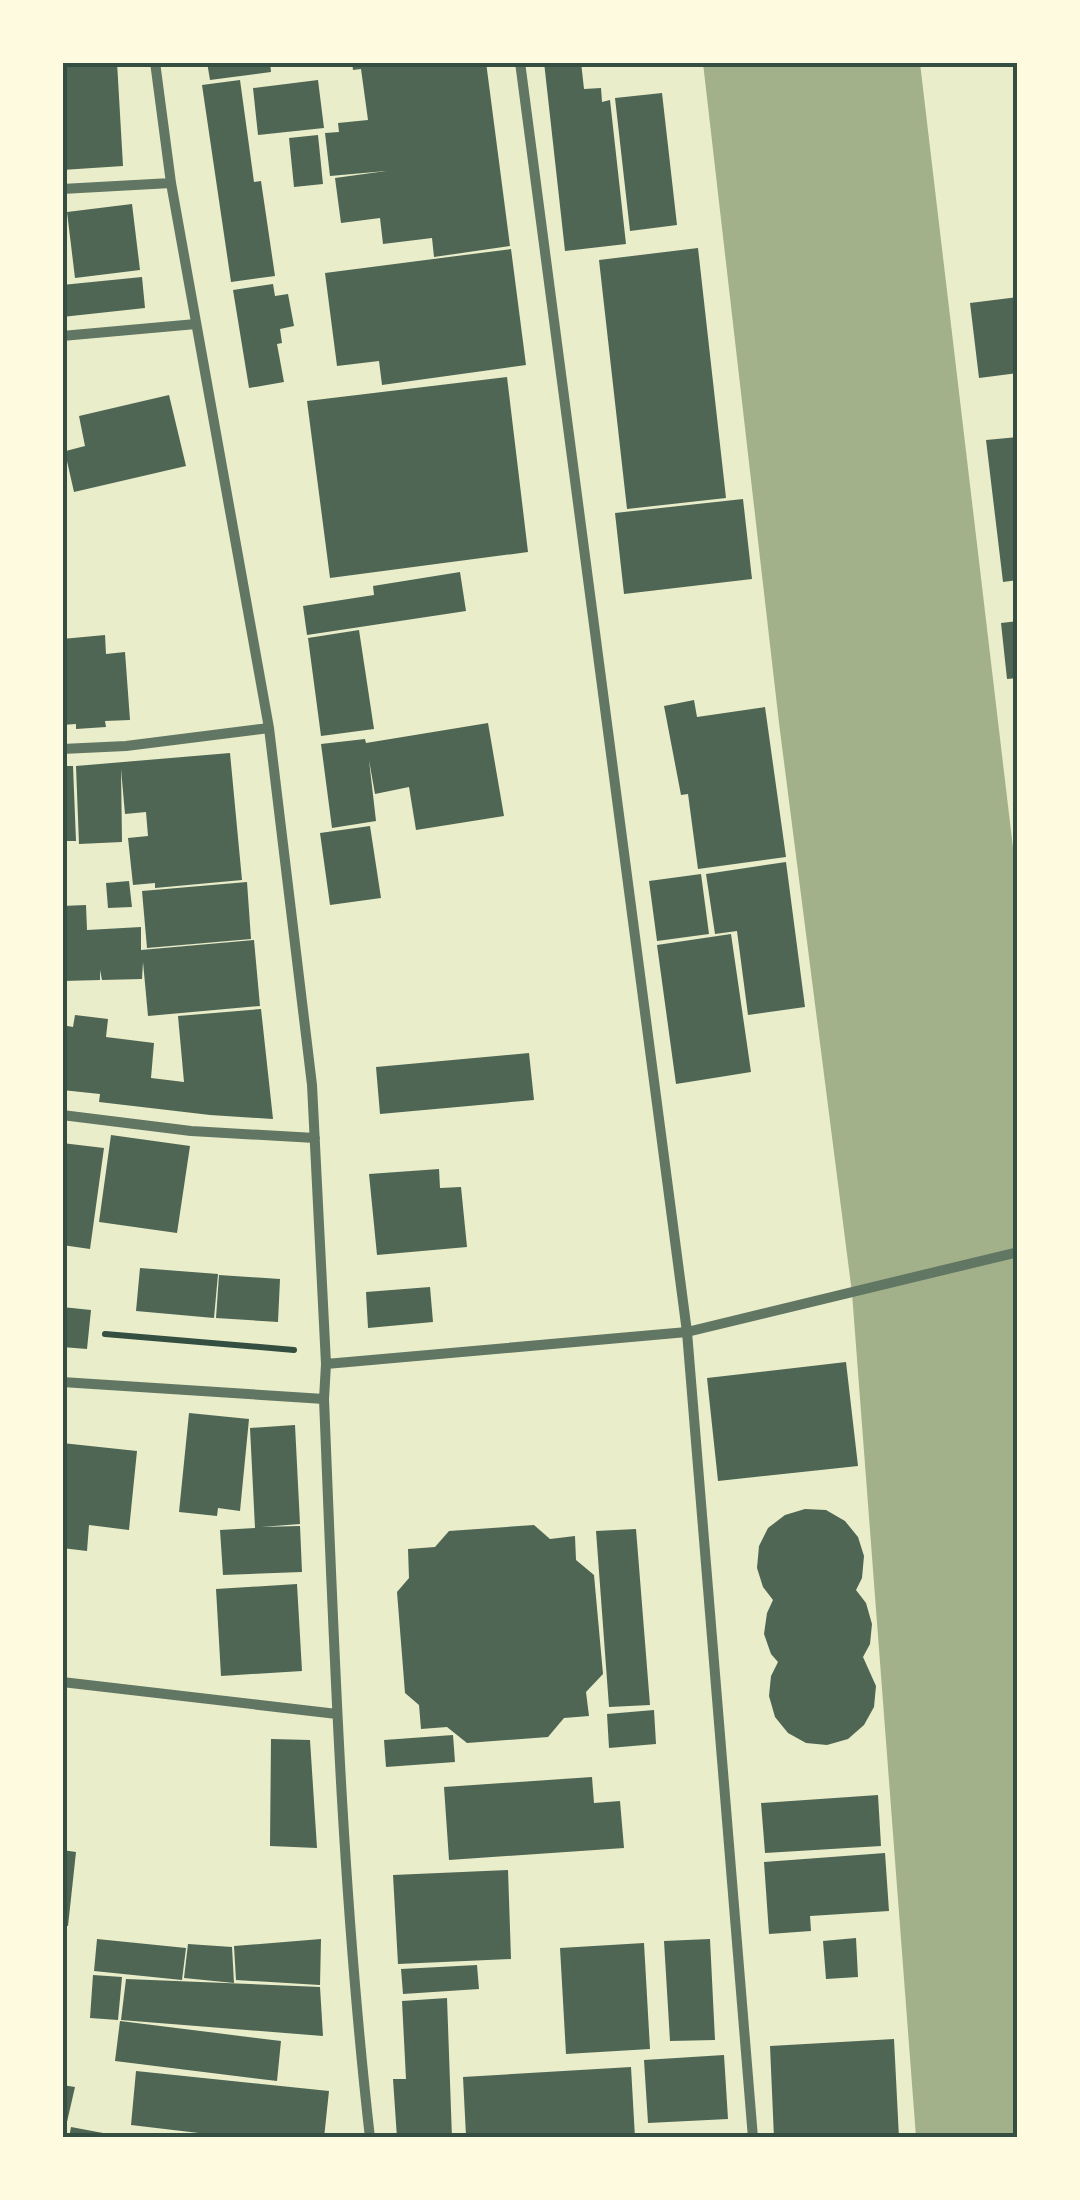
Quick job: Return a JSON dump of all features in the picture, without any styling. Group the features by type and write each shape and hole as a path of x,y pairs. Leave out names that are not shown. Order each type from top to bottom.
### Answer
{"street":[{"path":"155,62 171,183 269,728 312,1085 338,1714 356,2015 370,2138"},
{"path":"520,62 687,1332 753,2138"},
{"path":"62,190 171,183"},
{"path":"62,336 196,324"},
{"path":"62,748 126,746 269,728"},
{"path":"62,1114 190,1131 315,1138"},
{"path":"326,1359 687,1332 1018,1252"},
{"path":"62,1382 324,1399"},
{"path":"62,1682 338,1714"}],"path":[{"path":"105,1334 326,1359"}],"shaded area":[{"path":"703,63 920,63 1018,890 1017,2137 916,2137 852,1293 779,723"}],"building":[{"path":"62,62 117,62 123,166 62,170"},
{"path":"207,62 270,62 271,72 210,80"},
{"path":"352,62 486,62 510,246 434,257 432,238 383,244 380,218 341,223 335,178 386,171 330,176 325,133 339,132 338,123 368,120 361,69 353,70"},
{"path":"544,62 581,62 584,89 601,88 602,102 610,100 626,244 565,251"},
{"path":"240,80 254,182 261,181 275,276 231,282 202,85"},
{"path":"318,80 324,128 258,135 253,88"},
{"path":"662,93 677,225 630,231 615,98"},
{"path":"318,135 323,184 294,187 289,138"},
{"path":"132,204 140,270 75,278 67,212"},
{"path":"698,248 726,498 627,509 599,260"},
{"path":"511,249 526,365 382,385 379,361 337,366 325,273"},
{"path":"142,277 145,308 62,317 62,285"},
{"path":"273,284 275,296 288,294 294,326 280,329 282,343 277,344 284,382 249,388 233,290"},
{"path":"1018,297 1018,373 979,378 970,303"},
{"path":"507,377 528,552 330,578 307,401"},
{"path":"169,395 186,466 74,492 62,452 85,446 79,416"},
{"path":"1018,437 1018,580 1003,582 986,440"},
{"path":"743,499 752,579 624,594 615,513"},
{"path":"460,572 466,611 307,635 303,606 374,595 373,586"},
{"path":"1018,621 1018,678 1007,679 1001,623"},
{"path":"359,630 374,729 321,736 308,638"},
{"path":"105,635 106,654 125,652 130,720 105,721 106,727 76,729 76,724 62,725 62,639"},
{"path":"694,700 697,717 765,707 786,857 698,869 688,794 681,795 664,706"},
{"path":"488,723 504,816 416,830 409,787 375,794 369,760 376,821 332,828 321,744 365,739 366,743"},
{"path":"230,753 242,880 155,888 155,883 133,885 128,838 148,836 146,812 125,814 121,769 122,842 79,844 76,766"},
{"path":"62,766 73,766 76,841 62,841"},
{"path":"370,826 381,898 330,905 320,833"},
{"path":"786,862 805,1007 748,1015 737,931 715,934 706,874"},
{"path":"701,874 709,934 657,941 649,881"},
{"path":"129,881 132,907 108,908 106,883"},
{"path":"247,882 251,939 147,948 142,891"},
{"path":"86,905 87,930 141,927 141,950 254,940 260,1006 148,1016 143,962 142,979 102,980 100,970 100,980 63,981 62,906"},
{"path":"731,934 751,1072 676,1084 657,945"},
{"path":"261,1009 273,1119 99,1102 100,1094 62,1090 62,1025 73,1027 75,1015 108,1019 106,1037 154,1043 151,1078 184,1082 178,1016"},
{"path":"529,1053 534,1100 380,1114 376,1067"},
{"path":"111,1135 190,1146 177,1233 99,1222"},
{"path":"62,1143 104,1148 90,1249 62,1245"},
{"path":"439,1169 440,1188 461,1187 467,1247 377,1255 369,1174"},
{"path":"140,1268 218,1274 214,1318 136,1311"},
{"path":"219,1275 280,1279 278,1322 216,1318"},
{"path":"430,1287 433,1322 368,1328 366,1292"},
{"path":"62,1307 91,1310 87,1349 62,1347"},
{"path":"846,1362 858,1466 718,1481 707,1378"},
{"path":"189,1413 249,1419 240,1511 218,1508 217,1516 179,1512"},
{"path":"295,1425 300,1524 261,1527 300,1526 302,1572 223,1575 220,1530 255,1528 250,1428"},
{"path":"62,1443 137,1451 129,1530 89,1525 87,1551 62,1548"},
{"path":"805,1509 826,1510 845,1521 858,1537 864,1556 862,1578 856,1590 866,1603 872,1624 870,1644 863,1657 876,1686 874,1707 864,1725 848,1739 827,1745 806,1743 788,1733 775,1717 769,1696 771,1676 778,1662 764,1634 773,1600 763,1587 757,1568 759,1546 768,1528 785,1515"},
{"path":"534,1525 550,1539 575,1536 576,1560 594,1575 603,1674 586,1692 589,1716 564,1718 548,1737 467,1743 447,1727 421,1729 419,1705 405,1693 397,1592 409,1578 408,1549 435,1547 449,1531"},
{"path":"636,1529 650,1705 609,1707 596,1531"},
{"path":"297,1584 302,1671 221,1676 216,1589"},
{"path":"654,1710 656,1744 609,1748 607,1714"},
{"path":"453,1735 455,1762 386,1767 384,1740"},
{"path":"271,1739 310,1740 317,1848 270,1846"},
{"path":"592,1777 594,1803 620,1801 624,1848 449,1860 444,1787"},
{"path":"878,1795 881,1846 765,1853 761,1803"},
{"path":"62,1850 76,1852 68,1926 62,1925"},
{"path":"885,1853 889,1911 810,1916 811,1931 769,1934 764,1862"},
{"path":"508,1870 511,1959 398,1964 393,1875"},
{"path":"856,1938 858,1977 826,1979 823,1941"},
{"path":"97,1939 186,1948 182,1980 94,1971"},
{"path":"321,1939 320,1985 236,1980 234,1946"},
{"path":"710,1939 715,2040 670,2041 664,1941"},
{"path":"644,1943 650,2049 566,2054 560,1948"},
{"path":"188,1944 232,1947 234,1983 184,1978"},
{"path":"477,1965 479,1989 403,1994 401,1969"},
{"path":"93,1975 122,1977 118,2020 90,2018"},
{"path":"126,1979 320,1987 323,2036 121,2020"},
{"path":"447,1998 452,2138 397,2138 393,2079 406,2079 402,2001"},
{"path":"120,2021 281,2041 277,2081 115,2061"},
{"path":"894,2039 899,2138 774,2138 770,2046"},
{"path":"724,2055 728,2119 648,2123 644,2060"},
{"path":"631,2067 635,2138 466,2136 463,2077"},
{"path":"136,2071 329,2091 324,2138 241,2138 131,2125"},
{"path":"62,2085 75,2087 64,2135 62,2135"},
{"path":"71,2127 119,2136 119,2138 69,2138"}]}
